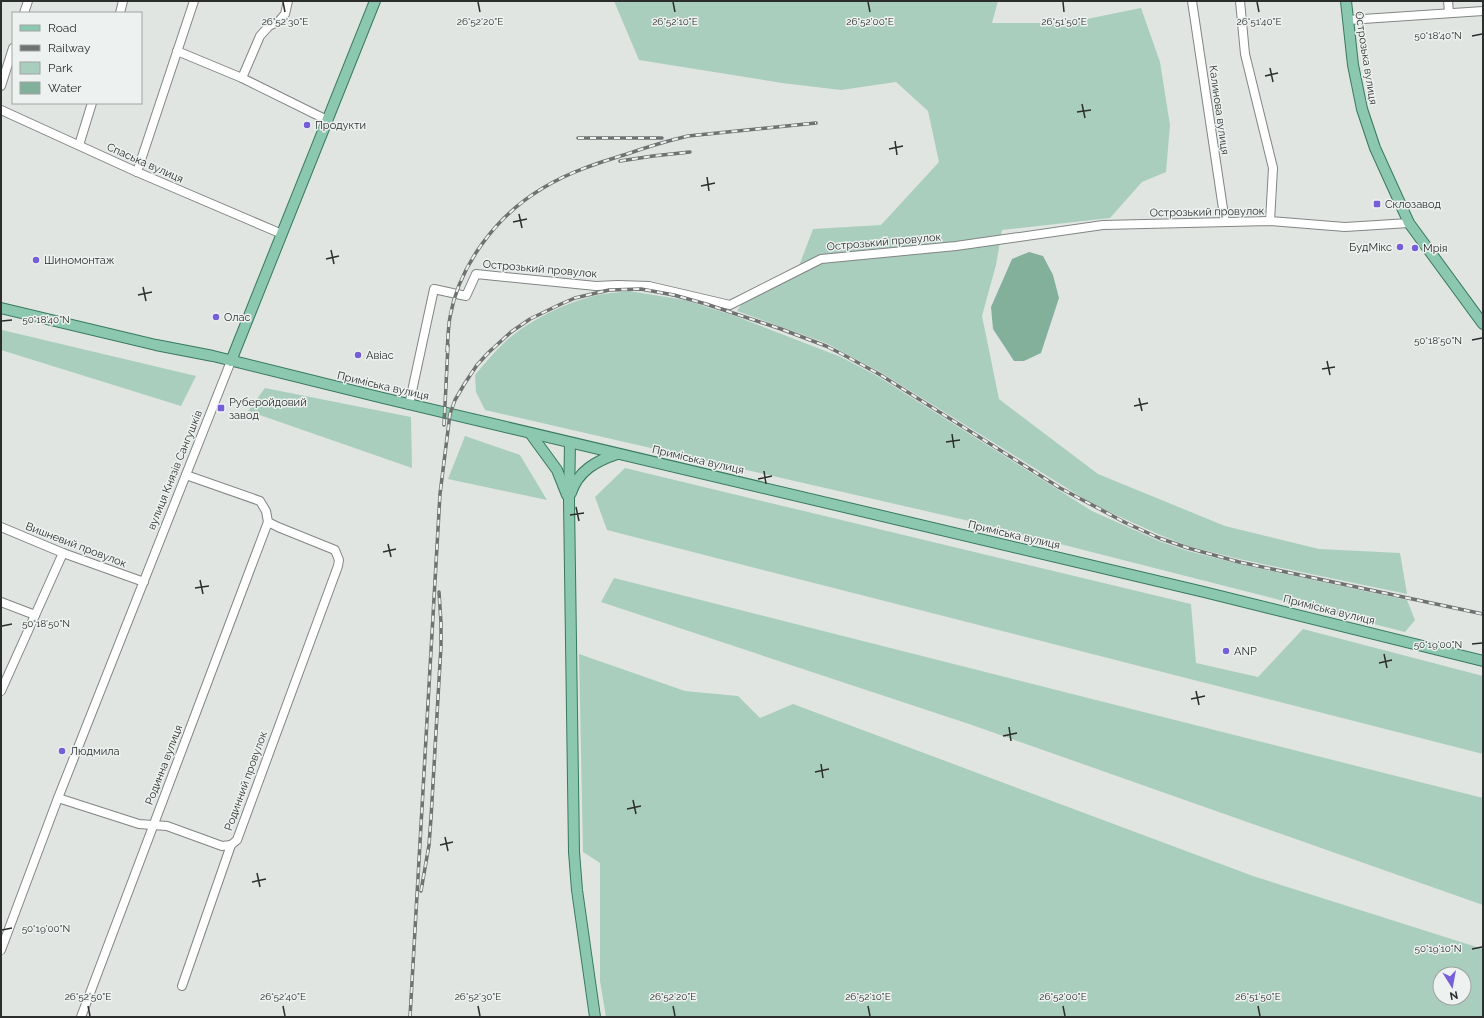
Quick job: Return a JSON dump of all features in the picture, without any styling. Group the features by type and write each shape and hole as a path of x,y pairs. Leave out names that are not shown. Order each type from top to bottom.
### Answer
{"main road":[{"name":"вулиця Князів Сангушків","path":"231,361 375,1"},
{"name":"Острозька вулиця","path":"1346,1 1353,65 1362,109 1375,148 1409,223 1483,324"},
{"name":"Приміська вулиця","path":"1,308 156,345 231,361 409,405 1204,592 1483,661"},
{"path":"530,433 557,470 569,501"},
{"path":"570,443 569,501 574,852 577,890 595,1017"},
{"path":"569,501 576,482 587,468 603,459 617,454"}],"street":[{"path":"24,12 28,1"},
{"path":"120,12 123,1"},
{"path":"137,172 194,1"},
{"path":"242,78 260,36 269,26 279,21 285,14 288,1"},
{"name":"Калинова вулиця","path":"1192,1 1225,222"},
{"path":"1240,1 1245,54 1273,168 1270,221"},
{"path":"1448,1 1449,12"},
{"path":"1348,20 1449,12 1483,11"},
{"path":"1,86 12,51"},
{"path":"177,51 242,78 327,120"},
{"path":"79,145 92,104"},
{"name":"Спаська вулиця","path":"1,110 137,172 282,234"},
{"name":"Острозький провулок","path":"409,405 434,289 466,296 476,274 596,286 650,286 730,305 821,259 956,246 1103,225 1270,221 1345,227 1409,223"},
{"name":"вулиця Князів Сангушків","path":"1,950 58,798 231,361"},
{"path":"186,475 260,501 266,511 268,522"},
{"name":"Родинний провулок","path":"182,986 230,845 237,840 338,566 339,560 335,550 268,522"},
{"name":"Родинна вулиця","path":"81,1017 268,522"},
{"name":"Вишневий провулок","path":"1,528 63,553 144,582"},
{"path":"1,691 63,553"},
{"path":"1,602 35,615"},
{"path":"58,798 139,824 167,826 222,846 230,845"}],"green space":[{"path":"614,1 998,1 992,23 1067,23 1141,8 1160,62 1170,125 1166,172 1142,182 1110,218 1002,230 996,265 982,316 999,399 1098,474 1225,526 1319,549 1400,553 1407,594 1239,559 1188,546 1160,535 1094,505 880,372 826,343 737,311 745,299 796,274 813,229 881,225 939,162 928,111 896,82 841,90 782,83 639,60"},
{"path":"629,291 685,300 735,316 841,357 877,376 1092,511 1159,541 1188,551 1239,564 1407,600 1415,620 1405,632 978,523 485,410 476,392 475,375 506,341 524,327 546,314 568,304 604,294"},
{"path":"2,330 196,376 181,406 1,350"},
{"path":"265,388 411,417 412,468 248,411"},
{"path":"465,436 520,455 547,500 448,479"},
{"path":"625,468 1191,604 1196,663 1258,677 1303,629 1483,676 1483,754 607,530 595,497"},
{"path":"614,578 1483,798 1483,905 972,725 601,602"},
{"path":"579,654 685,691 738,696 760,718 793,704 1253,876 1483,949 1483,1017 606,1017 600,981 600,863 583,852"}],"water":[{"path":"1029,252 1043,256 1053,275 1059,298 1041,353 1024,361 1014,361 993,329 991,307 1012,259"}],"railway":[{"path":"447,351 449,321 455,298 471,260 483,243 510,212 543,188 563,177 595,164 688,136 816,123"},
{"path":"578,138 662,138"},
{"path":"620,161 690,152"},
{"path":"410,1017 440,494 450,414 455,400 465,383 477,365 489,352 511,332 530,319 575,298 609,290 641,289 674,295 706,304 781,329 826,346 879,374 1060,488 1126,523 1159,538 1188,548 1239,562 1483,614"},
{"path":"444,425 448,345"},
{"path":"421,891 429,845 431,818 441,646 439,592"}],"place":[{"name":"Продукти","path":"307,125"},
{"name":"Склозавод","path":"1377,204"},
{"name":"БудМікс","path":"1400,247"},
{"name":"Мрія","path":"1415,248"},
{"name":"Шиномонтаж","path":"36,260"},
{"name":"Олас","path":"216,317"},
{"name":"Авіас","path":"358,355"},
{"name":"Руберойдовий завод","path":"221,408"},
{"name":"ANP","path":"1226,651"},
{"name":"Людмила","path":"62,751"}]}
